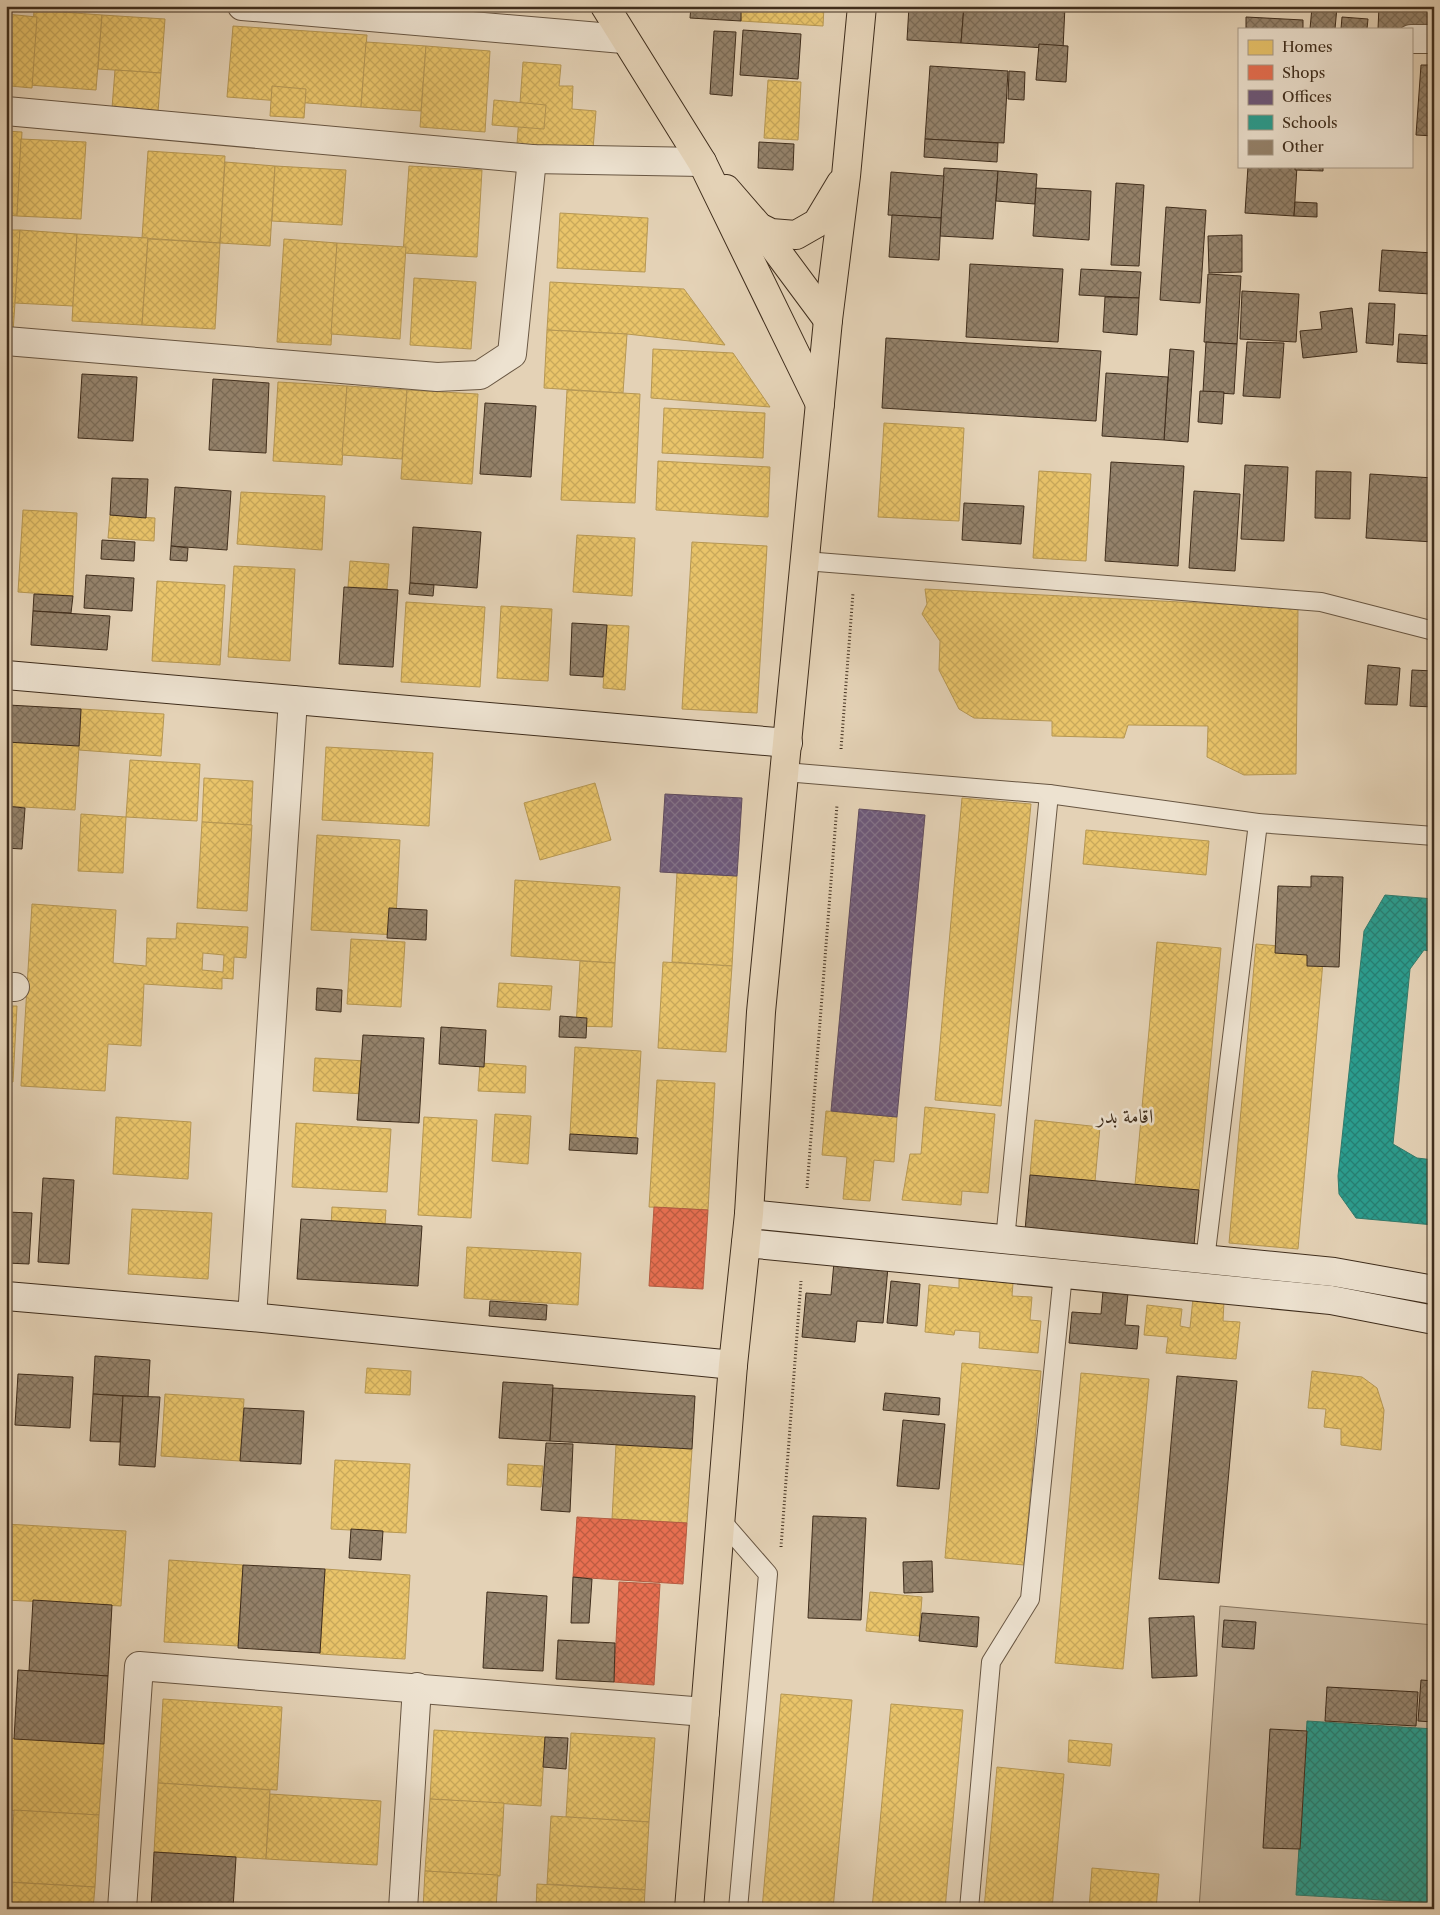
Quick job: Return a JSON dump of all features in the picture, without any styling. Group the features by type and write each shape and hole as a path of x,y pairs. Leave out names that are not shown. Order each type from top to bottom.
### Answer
{"main road":[{"path":"605,6 623,39 702,162 820,404"},
{"path":"689,1909 733,1365 749,1214 761,1012 828,320 846,176 862,6"},
{"path":"702,162 759,227 828,320"},
{"path":"759,227 771,233 796,235 817,223 846,176"}],"street":[{"path":"242,6 623,39"},
{"path":"1412,39 1434,40"},
{"path":"6,111 532,159 702,162"},
{"path":"6,341 437,377 480,375 512,354 532,159"},
{"path":"6,675 788,743"},
{"path":"252,1317 293,700"},
{"path":"749,1214 1334,1272 1434,1290"},
{"path":"746,1243 1331,1300 1434,1320"},
{"path":"6,1296 252,1317 733,1365"},
{"path":"122,1909 138,1666 417,1687 705,1712"},
{"path":"403,1909 417,1687"}],"lane":[{"path":"805,562 1321,602 1434,631"},
{"path":"785,772 1049,794 1258,823 1434,836"},
{"path":"1006,1240 1049,794"},
{"path":"1205,1260 1258,823"},
{"path":"969,1909 991,1662 1030,1599 1063,1274"},
{"path":"720,1520 768,1574 738,1909"}],"shaded area":[{"path":"1220,1606 1434,1625 1434,1909 1199,1909"}],"building: Homes":[{"path":"741,6 824,6 823,26 741,21"},
{"path":"34,10 102,15 96,90 29,85"},
{"path":"6,14 37,17 32,88 10,86 10,97 6,96"},
{"path":"102,15 165,19 161,73 98,69"},
{"path":"233,26 367,35 361,107 227,97"},
{"path":"366,42 426,46 421,111 361,107"},
{"path":"426,46 490,51 485,132 420,127"},
{"path":"523,62 561,65 559,86 573,86 572,109 596,111 593,149 517,144"},
{"path":"115,70 161,73 158,112 112,108"},
{"path":"768,80 801,82 798,140 764,138"},
{"path":"272,86 306,89 304,118 270,116"},
{"path":"494,100 546,105 544,129 492,125"},
{"path":"6,131 22,132 17,216 6,215"},
{"path":"21,139 86,142 81,219 17,216"},
{"path":"148,151 225,156 220,243 142,238"},
{"path":"225,162 275,166 270,246 220,243"},
{"path":"275,166 346,170 342,225 272,221"},
{"path":"409,166 482,170 477,257 403,253"},
{"path":"560,213 648,218 645,272 557,268"},
{"path":"6,230 20,230 13,332 6,331"},
{"path":"20,230 77,234 73,306 15,303"},
{"path":"77,234 148,238 142,325 72,321"},
{"path":"148,239 220,243 215,329 142,325"},
{"path":"284,239 337,243 331,345 277,342"},
{"path":"337,243 406,247 400,339 331,334"},
{"path":"414,278 476,282 471,349 410,345"},
{"path":"550,282 684,289 725,345 627,334 547,330"},
{"path":"547,330 627,334 623,393 544,388"},
{"path":"653,349 733,353 770,407 651,398"},
{"path":"278,382 347,386 342,465 273,461"},
{"path":"347,386 407,390 402,459 342,455"},
{"path":"407,390 478,394 472,484 401,479"},
{"path":"567,390 640,394 635,503 561,500"},
{"path":"664,408 765,413 763,458 662,453"},
{"path":"884,423 964,428 959,521 878,517"},
{"path":"658,461 770,467 768,517 656,510"},
{"path":"1039,471 1091,474 1086,561 1033,558"},
{"path":"241,492 325,496 322,550 237,544"},
{"path":"23,510 77,513 73,596 18,592"},
{"path":"110,515 155,518 154,541 108,538"},
{"path":"577,535 635,538 632,596 573,592"},
{"path":"692,542 767,546 757,713 682,709"},
{"path":"350,561 389,564 387,589 348,587"},
{"path":"234,566 295,569 290,661 228,657"},
{"path":"157,581 225,585 220,665 152,661"},
{"path":"925,589 1298,608 1296,774 1244,775 1207,757 1208,726 1128,725 1124,738 1052,736 1052,721 974,718 959,709 939,670 940,641 922,614 927,604"},
{"path":"406,602 485,607 480,687 401,682"},
{"path":"501,606 552,609 548,681 497,678"},
{"path":"607,625 629,626 625,690 603,688"},
{"path":"81,709 164,714 161,756 79,750"},
{"path":"6,742 79,746 75,810 6,806"},
{"path":"326,747 433,753 429,826 322,820"},
{"path":"130,760 200,764 197,821 126,817"},
{"path":"204,778 253,781 251,825 202,822"},
{"path":"595,783 611,840 540,860 524,803"},
{"path":"962,798 1031,804 1001,1106 935,1100"},
{"path":"81,814 126,817 123,873 78,871"},
{"path":"202,822 252,825 247,911 197,908"},
{"path":"1086,830 1209,841 1206,875 1083,864"},
{"path":"317,835 400,840 395,935 311,930"},
{"path":"677,873 737,876 732,966 672,962"},
{"path":"515,880 620,887 615,963 511,956"},
{"path":"32,904 116,910 113,963 146,966 147,938 176,939 177,923 248,927 246,958 234,957 233,979 222,978 222,989 144,984 141,1046 108,1044 105,1091 21,1086","holes":["203,953 224,955 223,972 202,970"]},
{"path":"351,939 405,942 401,1007 347,1004"},
{"path":"1157,942 1221,948 1199,1190 1135,1185"},
{"path":"1256,944 1324,950 1298,1249 1229,1243"},
{"path":"580,961 615,963 612,1027 576,1026"},
{"path":"663,962 732,966 726,1052 658,1048"},
{"path":"499,983 552,986 550,1010 497,1007"},
{"path":"6,1006 17,1006 13,1082 6,1082"},
{"path":"575,1047 641,1051 636,1138 570,1134"},
{"path":"315,1058 366,1061 364,1094 313,1091"},
{"path":"480,1063 526,1066 525,1093 478,1091"},
{"path":"657,1080 715,1083 708,1210 649,1207"},
{"path":"925,1107 995,1114 988,1193 962,1191 961,1205 902,1200 910,1154 921,1154"},
{"path":"826,1111 897,1117 894,1162 874,1160 870,1201 843,1199 847,1157 822,1155"},
{"path":"495,1114 531,1116 528,1164 492,1161"},
{"path":"116,1117 191,1122 188,1179 113,1174"},
{"path":"424,1117 477,1120 471,1218 418,1215"},
{"path":"1035,1120 1100,1127 1095,1181 1030,1175"},
{"path":"296,1123 391,1129 387,1192 292,1187"},
{"path":"332,1207 386,1210 382,1269 329,1266"},
{"path":"132,1209 212,1213 208,1279 128,1274"},
{"path":"467,1247 581,1253 578,1305 464,1298"},
{"path":"959,1278 1013,1283 1012,1296 1032,1297 1030,1320 1041,1321 1038,1353 979,1348 980,1332 955,1330 954,1335 925,1332 929,1285 959,1288"},
{"path":"1193,1298 1224,1301 1223,1321 1240,1322 1236,1359 1166,1353 1168,1337 1144,1335 1147,1305 1182,1309 1180,1326 1190,1328"},
{"path":"962,1363 1041,1371 1024,1565 945,1558"},
{"path":"367,1368 411,1371 410,1395 365,1393"},
{"path":"1312,1371 1362,1377 1377,1388 1384,1410 1381,1450 1341,1445 1341,1429 1324,1427 1326,1409 1308,1408"},
{"path":"1081,1373 1149,1379 1123,1669 1055,1663"},
{"path":"165,1394 244,1399 240,1461 161,1456"},
{"path":"616,1445 692,1449 687,1523 612,1519"},
{"path":"335,1460 410,1464 406,1533 331,1529"},
{"path":"508,1464 543,1466 541,1487 507,1485"},
{"path":"6,1524 126,1531 121,1606 6,1600"},
{"path":"169,1560 243,1565 238,1646 164,1642"},
{"path":"325,1569 410,1575 405,1659 320,1654"},
{"path":"870,1592 922,1597 919,1636 866,1631"},
{"path":"488,1615 520,1617 518,1645 486,1644"},
{"path":"781,1694 852,1700 833,1909 762,1909"},
{"path":"163,1699 282,1707 277,1790 158,1783"},
{"path":"891,1704 963,1710 945,1909 872,1909"},
{"path":"434,1730 545,1737 541,1806 430,1799"},
{"path":"571,1733 655,1738 649,1822 566,1817"},
{"path":"7,1738 104,1744 99,1815 6,1810"},
{"path":"1069,1740 1112,1744 1110,1766 1068,1762"},
{"path":"997,1767 1064,1774 1052,1909 984,1909"},
{"path":"158,1783 270,1790 266,1859 154,1852"},
{"path":"270,1794 381,1801 377,1865 266,1859"},
{"path":"430,1799 504,1803 500,1876 425,1871"},
{"path":"14,1810 99,1815 95,1887 9,1882"},
{"path":"551,1816 649,1822 645,1890 547,1884"},
{"path":"1092,1868 1159,1874 1156,1909 1089,1909"},
{"path":"425,1871 498,1875 496,1909 423,1909"},
{"path":"6,1882 95,1887 93,1909 6,1909"},
{"path":"537,1884 645,1890 644,1909 536,1909"}],"building: Shops":[{"path":"654,1207 708,1210 703,1289 649,1286"},
{"path":"577,1517 687,1523 683,1584 573,1577"},
{"path":"619,1582 660,1584 654,1685 614,1682"}],"building: Offices":[{"path":"665,794 742,798 737,876 660,872"},
{"path":"859,809 925,815 897,1117 831,1111"}],"building: Schools":[{"path":"1385,895 1434,899 1434,952 1424,950 1410,969 1393,1144 1417,1158 1434,1160 1434,1225 1356,1218 1339,1194 1338,1176 1364,931"},
{"path":"1307,1721 1434,1729 1434,1903 1296,1895"}],"building: Other":[{"path":"691,6 741,6 741,21 690,18"},
{"path":"909,6 964,6 961,43 907,40"},
{"path":"964,6 1065,6 1063,49 961,43"},
{"path":"1297,6 1355,6 1355,8 1337,7 1335,28 1310,28 1312,7"},
{"path":"1379,6 1434,6 1434,35 1412,28 1378,28"},
{"path":"1246,17 1303,20 1303,28 1246,28"},
{"path":"1342,17 1368,19 1367,28 1341,28"},
{"path":"743,30 801,34 798,79 740,75"},
{"path":"714,31 736,32 732,96 710,94"},
{"path":"1039,44 1068,46 1066,82 1036,80"},
{"path":"1421,65 1434,65 1434,136 1416,135"},
{"path":"930,66 1008,71 1004,143 925,139"},
{"path":"1009,71 1025,72 1024,100 1008,99"},
{"path":"1433,136 1434,168 1431,168"},
{"path":"925,139 998,143 997,162 924,157"},
{"path":"759,142 794,144 793,170 758,168"},
{"path":"944,168 998,171 993,239 940,236"},
{"path":"1248,168 1297,168 1294,216 1245,213"},
{"path":"1295,168 1323,168 1323,171 1295,170"},
{"path":"998,171 1037,174 1035,204 996,201"},
{"path":"891,172 944,176 941,218 888,215"},
{"path":"1116,183 1144,185 1139,266 1111,265"},
{"path":"1036,188 1091,191 1089,240 1033,236"},
{"path":"1295,202 1317,203 1317,217 1294,216"},
{"path":"1166,207 1206,210 1200,303 1160,300"},
{"path":"892,215 941,218 939,260 889,257"},
{"path":"1242,235 1242,272 1209,273 1208,236"},
{"path":"1382,250 1434,253 1431,294 1379,291"},
{"path":"1434,258 1434,294 1431,294"},
{"path":"970,264 1063,269 1058,342 966,337"},
{"path":"1081,269 1141,272 1139,298 1079,295"},
{"path":"1208,274 1241,276 1237,344 1204,342"},
{"path":"1242,291 1299,294 1296,342 1240,339"},
{"path":"1105,297 1139,298 1137,335 1103,332"},
{"path":"1369,303 1395,304 1393,345 1366,343"},
{"path":"1352,308 1357,352 1303,358 1300,331 1322,329 1320,312"},
{"path":"1399,334 1434,336 1434,364 1397,362"},
{"path":"886,338 1101,351 1096,421 882,408"},
{"path":"1206,342 1237,344 1234,394 1203,392"},
{"path":"1247,342 1284,343 1280,398 1243,396"},
{"path":"1170,349 1194,351 1188,442 1164,440"},
{"path":"1106,373 1168,377 1164,440 1102,436"},
{"path":"82,374 137,377 133,441 78,438"},
{"path":"213,379 269,383 266,453 209,450"},
{"path":"1200,391 1224,392 1222,424 1198,422"},
{"path":"485,403 536,406 531,477 480,474"},
{"path":"1111,462 1184,466 1178,566 1105,561"},
{"path":"1245,465 1288,467 1284,541 1241,539"},
{"path":"1316,471 1351,472 1350,519 1315,518"},
{"path":"1370,474 1434,478 1434,542 1366,538"},
{"path":"112,478 148,479 146,518 110,515"},
{"path":"175,487 231,491 227,550 171,546"},
{"path":"1194,491 1240,494 1235,571 1189,568"},
{"path":"964,503 1024,506 1021,544 962,540"},
{"path":"413,527 481,532 477,588 410,583"},
{"path":"102,540 135,542 134,561 101,559"},
{"path":"171,546 188,548 187,561 170,560"},
{"path":"86,575 134,578 132,611 84,608"},
{"path":"410,583 434,585 433,596 409,594"},
{"path":"344,587 398,590 393,667 339,664"},
{"path":"34,594 73,596 71,613 33,611"},
{"path":"33,611 110,616 107,650 31,645"},
{"path":"572,623 607,625 603,677 570,675"},
{"path":"1368,665 1400,668 1397,705 1365,704"},
{"path":"1412,670 1434,671 1434,707 1410,706"},
{"path":"8,705 81,709 79,746 6,742"},
{"path":"6,806 25,808 22,849 6,848"},
{"path":"1311,876 1343,877 1339,967 1307,966 1307,955 1275,953 1278,886 1311,887"},
{"path":"389,908 427,910 426,940 387,938"},
{"path":"317,988 342,990 341,1012 316,1010"},
{"path":"560,1016 587,1018 586,1038 559,1037"},
{"path":"441,1027 486,1030 484,1067 439,1064"},
{"path":"363,1035 424,1038 419,1123 357,1120"},
{"path":"570,1134 638,1138 637,1154 569,1150"},
{"path":"1030,1175 1199,1190 1194,1245 1025,1230"},
{"path":"43,1178 74,1180 69,1264 38,1262"},
{"path":"6,1212 32,1213 29,1264 6,1263"},
{"path":"301,1219 422,1226 418,1286 297,1279"},
{"path":"834,1262 888,1267 883,1323 857,1321 855,1342 802,1337 806,1293 831,1295"},
{"path":"891,1281 920,1284 917,1326 887,1323"},
{"path":"1103,1291 1128,1293 1125,1325 1139,1326 1137,1349 1069,1343 1072,1312 1101,1314"},
{"path":"490,1301 547,1305 546,1320 489,1316"},
{"path":"95,1356 150,1360 148,1397 93,1394"},
{"path":"18,1374 73,1377 70,1428 15,1425"},
{"path":"1177,1376 1237,1381 1219,1583 1159,1579"},
{"path":"503,1382 553,1385 550,1441 499,1438"},
{"path":"553,1388 695,1396 692,1449 550,1441"},
{"path":"885,1393 940,1398 939,1415 883,1410"},
{"path":"93,1394 123,1396 120,1442 90,1441"},
{"path":"123,1396 160,1397 155,1467 119,1465"},
{"path":"244,1408 304,1411 301,1464 240,1461"},
{"path":"903,1420 945,1424 939,1489 897,1486"},
{"path":"546,1443 573,1444 570,1512 541,1510"},
{"path":"813,1516 866,1518 861,1620 808,1618"},
{"path":"351,1529 383,1531 381,1560 349,1558"},
{"path":"932,1561 933,1592 904,1593 903,1562"},
{"path":"243,1565 325,1569 320,1653 238,1648"},
{"path":"573,1577 592,1579 589,1623 571,1623"},
{"path":"487,1592 547,1596 543,1671 483,1668"},
{"path":"33,1600 112,1605 108,1676 29,1671"},
{"path":"922,1613 979,1617 977,1647 919,1641"},
{"path":"1194,1616 1197,1676 1152,1678 1149,1618"},
{"path":"1224,1620 1256,1622 1254,1649 1222,1647"},
{"path":"558,1640 615,1643 614,1682 556,1679"},
{"path":"18,1670 108,1676 104,1744 14,1739"},
{"path":"1421,1680 1434,1681 1434,1722 1418,1721"},
{"path":"1327,1687 1418,1692 1416,1726 1325,1721"},
{"path":"1270,1729 1307,1731 1300,1849 1263,1848"},
{"path":"545,1737 568,1738 566,1769 543,1767"},
{"path":"154,1852 236,1857 233,1909 151,1909"}],"district":[{"name":"اقامة بدر","path":"1125,1116"}]}
